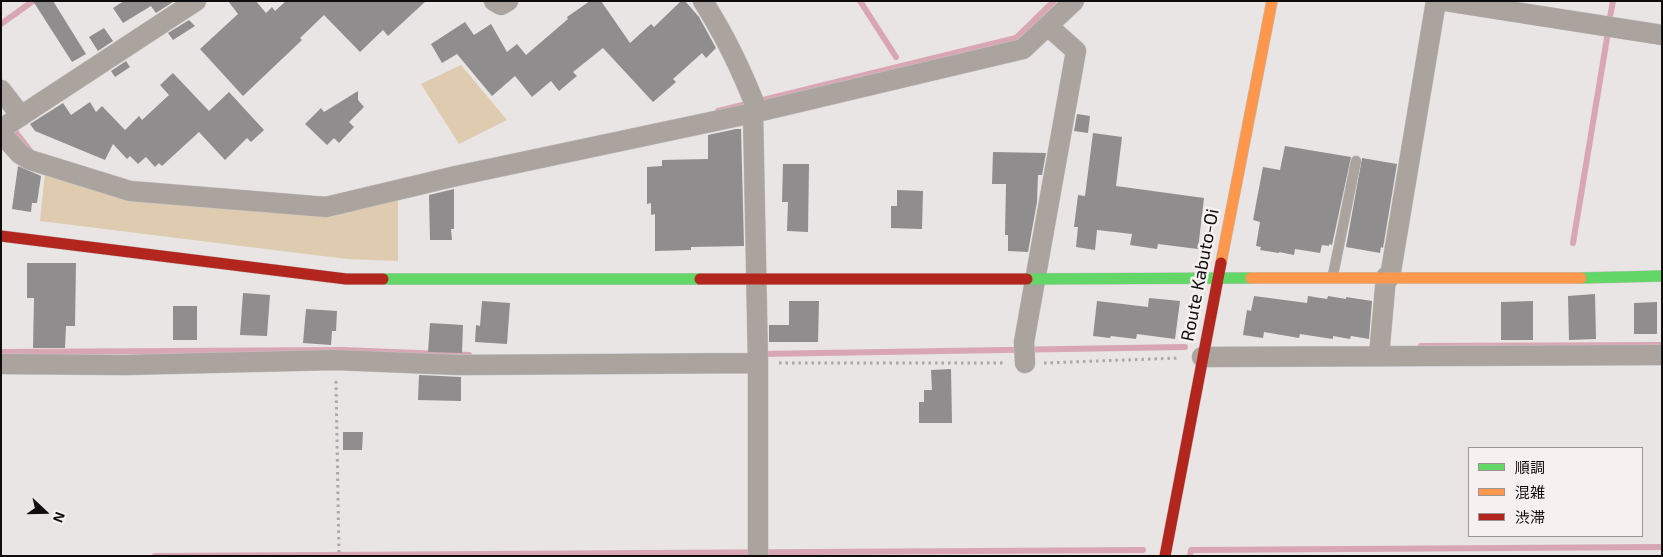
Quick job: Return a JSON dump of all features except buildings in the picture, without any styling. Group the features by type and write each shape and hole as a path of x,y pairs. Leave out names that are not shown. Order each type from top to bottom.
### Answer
{"street":[{"path":"1,130 196,1"},
{"path":"494,1 501,5 508,1"},
{"path":"703,1 725,36 740,67 754,105 755,278 758,363 758,552"},
{"path":"1,133 20,154 30,160 130,191 326,207 754,105 1023,49 1074,1"},
{"name":"Route Kabuto-Oi","path":"1164,556 1272,1"},
{"path":"1380,349 1388,277 1436,1"},
{"path":"1444,1 1662,35"},
{"path":"1025,363 1024,342 1076,51 1048,26"},
{"path":"1,90 21,116"},
{"path":"1,236 346,279 1217,279 1662,276"},
{"path":"1202,357 1380,349 1662,355"},
{"path":"1,364 335,360 460,365 758,363"}],"lane":[{"path":"1333,277 1356,161"}],"path":[{"path":"758,363 1025,363 1202,357"},
{"path":"335,360 339,556"}],"shaded area":[{"path":"461,65 507,120 459,144 421,84"},
{"path":"45,173 131,195 398,198 398,261 347,259 40,221"}],"waterway":[{"path":"1,24 33,1"},
{"path":"860,1 896,57"},
{"path":"718,111 1016,38 1054,1"},
{"path":"1610,17 1613,1"},
{"path":"1573,243 1608,32"},
{"path":"14,130 32,153"},
{"path":"1421,346 1662,345"},
{"path":"761,354 1185,347"},
{"path":"1,352 342,350 469,355"},
{"path":"1190,556 1191,550 1662,547"},
{"path":"155,556 1143,550"}],"traffic: fast":[{"path":"1581,278 1662,276"},
{"path":"1027,279 1251,278"},
{"path":"383,279 700,279"}],"traffic: slow":[{"path":"1221,263 1272,1"},
{"path":"1251,278 1581,278"}],"traffic: jam":[{"path":"1,236 346,279 383,279"},
{"path":"1165,556 1221,263"},
{"path":"700,279 1027,279"}]}
